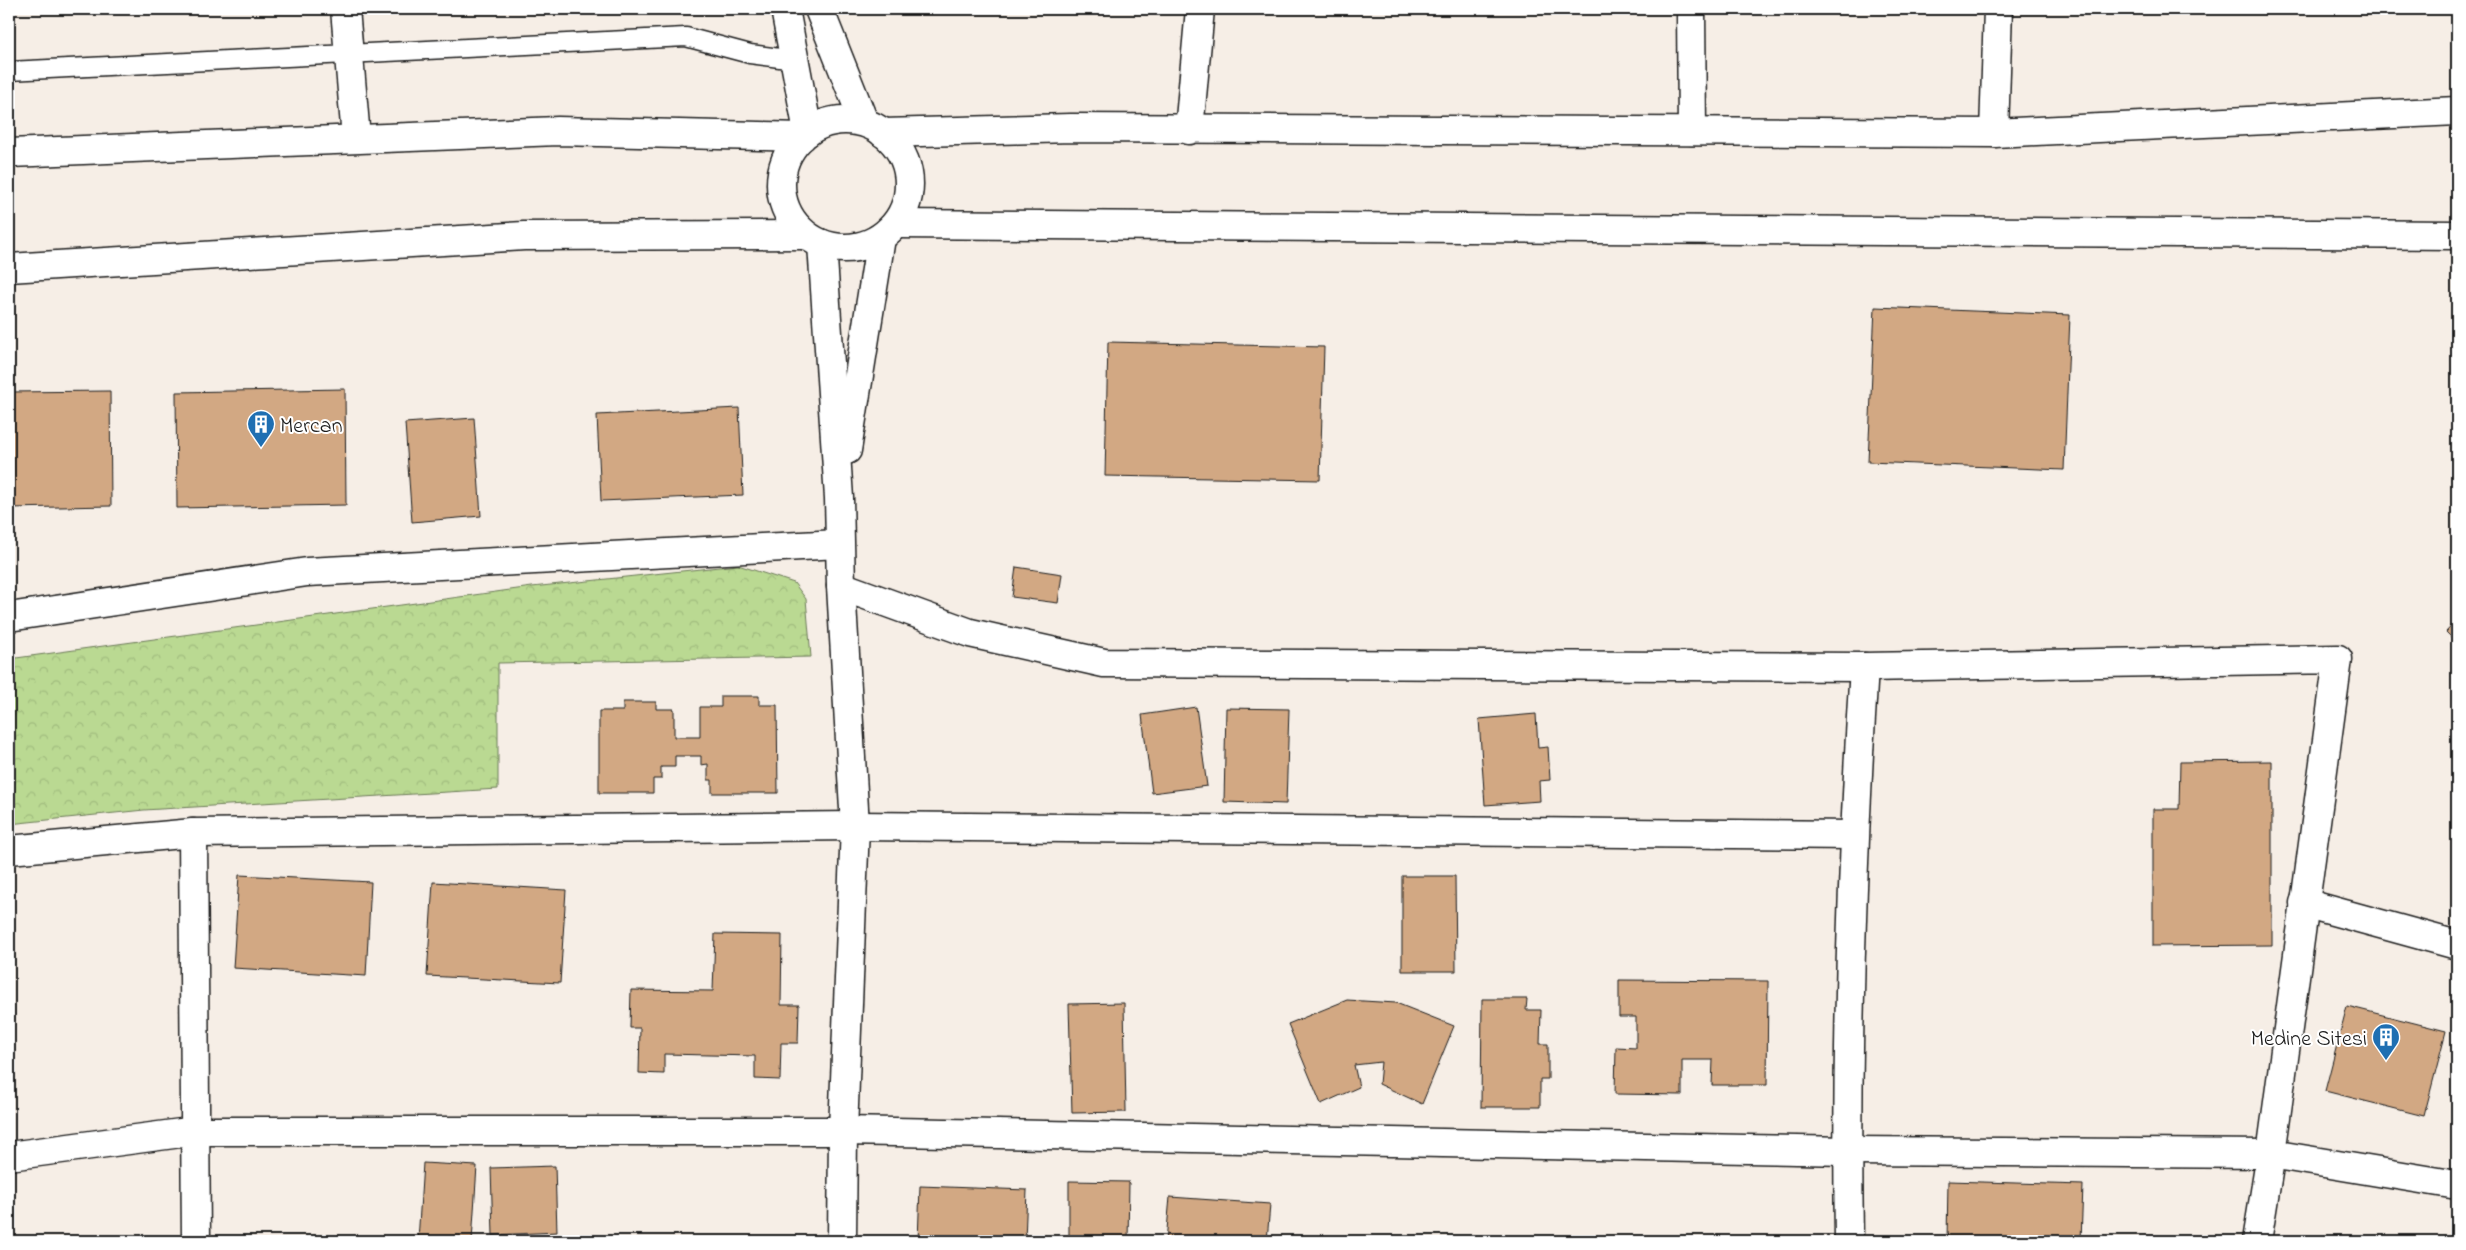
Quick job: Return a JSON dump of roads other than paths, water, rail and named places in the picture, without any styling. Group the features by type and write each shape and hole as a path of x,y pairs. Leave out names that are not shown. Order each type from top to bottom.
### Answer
{"street":[{"path":"345,9 356,138"},
{"path":"785,9 795,60 805,135"},
{"path":"9,268 524,236 813,240 842,249 862,246 888,231 906,206 910,186 907,165 898,147 874,128 819,9"},
{"path":"1189,130 1200,9"},
{"path":"1691,9 1692,131"},
{"path":"1994,133 1998,9"},
{"path":"842,1241 843,1131 855,826 841,586 839,498 813,240 790,218 782,197 781,175 788,154 805,135 820,125 842,120 874,128 1994,133 2457,112"},
{"path":"9,152 558,131 805,135"},
{"path":"888,231 2457,235"},
{"path":"839,498 888,231"},
{"path":"9,618 307,572 840,544"},
{"path":"841,586 970,633 1104,663 1864,667 2338,659 2271,1154 2257,1241"},
{"path":"1849,1241 1848,1151 1854,836 1864,667"},
{"path":"9,850 193,833 855,826 1854,836"},
{"path":"193,833 196,1241"},
{"path":"2304,903 2457,945"},
{"path":"9,1156 196,1131 843,1131 1848,1151 2271,1154 2457,1186"}],"lane":[{"path":"9,71 348,52 686,37 750,54 795,60"}],"place":[{"name":"Mercan","path":"261,448"},
{"name":"Medine Sitesi","path":"2386,1061"}]}
